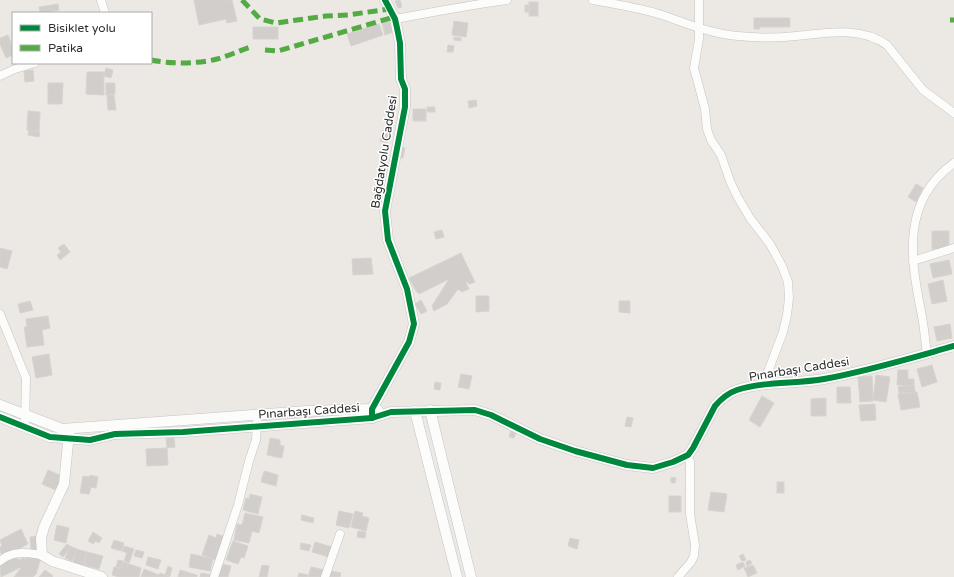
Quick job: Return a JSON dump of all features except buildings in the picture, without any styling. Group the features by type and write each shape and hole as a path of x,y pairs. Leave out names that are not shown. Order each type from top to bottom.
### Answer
{"street":[{"path":"101,0 105,12"},
{"name":"Bağdatyolu Caddesi","path":"372,413 409,342 414,324 407,289 388,240 385,211 405,106 405,89 401,79 400,42 395,19 384,0"},
{"path":"395,19 507,0"},
{"path":"593,0 660,14 699,28 736,36 794,36 838,32 871,36 887,45 913,80 923,90 954,113"},
{"path":"698,0 699,39 694,68 705,109 707,129 711,140 721,155 737,196 750,218 770,244 782,266 788,282 789,298 784,326 763,385"},
{"path":"0,76 15,69 32,64"},
{"path":"927,354 913,262 914,228 918,211 925,194 943,171 954,163"},
{"path":"913,262 954,248"},
{"path":"0,314 26,378 25,427"},
{"name":"Pınarbaşı Caddesi","path":"0,405 62,429 462,409 482,411 540,439 575,451 627,465 653,468 673,462 688,455 715,406 735,391 763,385 824,378 893,364 954,346"},
{"path":"430,410 471,577"},
{"path":"415,411 457,577"},
{"name":"Pınarbaşı Caddesi","path":"0,417 50,437 90,440 115,434 183,432 256,420"},
{"path":"214,577 238,505 256,440 256,420"},
{"path":"42,555 41,538 44,527 64,484 69,428"},
{"path":"678,577 691,562 695,550 694,530 690,514 690,462 688,455"},
{"path":"326,577 340,534"},
{"path":"0,561 6,556 16,552 42,555 52,561 92,576 102,577"}],"marked path":[{"path":"242,0 260,19 276,23 389,9"},
{"path":"265,50 278,51 394,17"},
{"path":"152,60 175,63 209,61 250,47"}],"cycle path":[{"path":"372,418 372,409 409,342 414,324 407,289 388,240 385,211 405,107 405,89 401,79 400,43 395,19 385,0"},
{"path":"0,417 50,437 90,440 115,434 183,432 372,418 391,412 475,410 491,415 540,439 575,451 627,465 653,468 673,462 688,455 715,406 725,396 734,391 758,385 813,381 840,376 954,346"}]}
